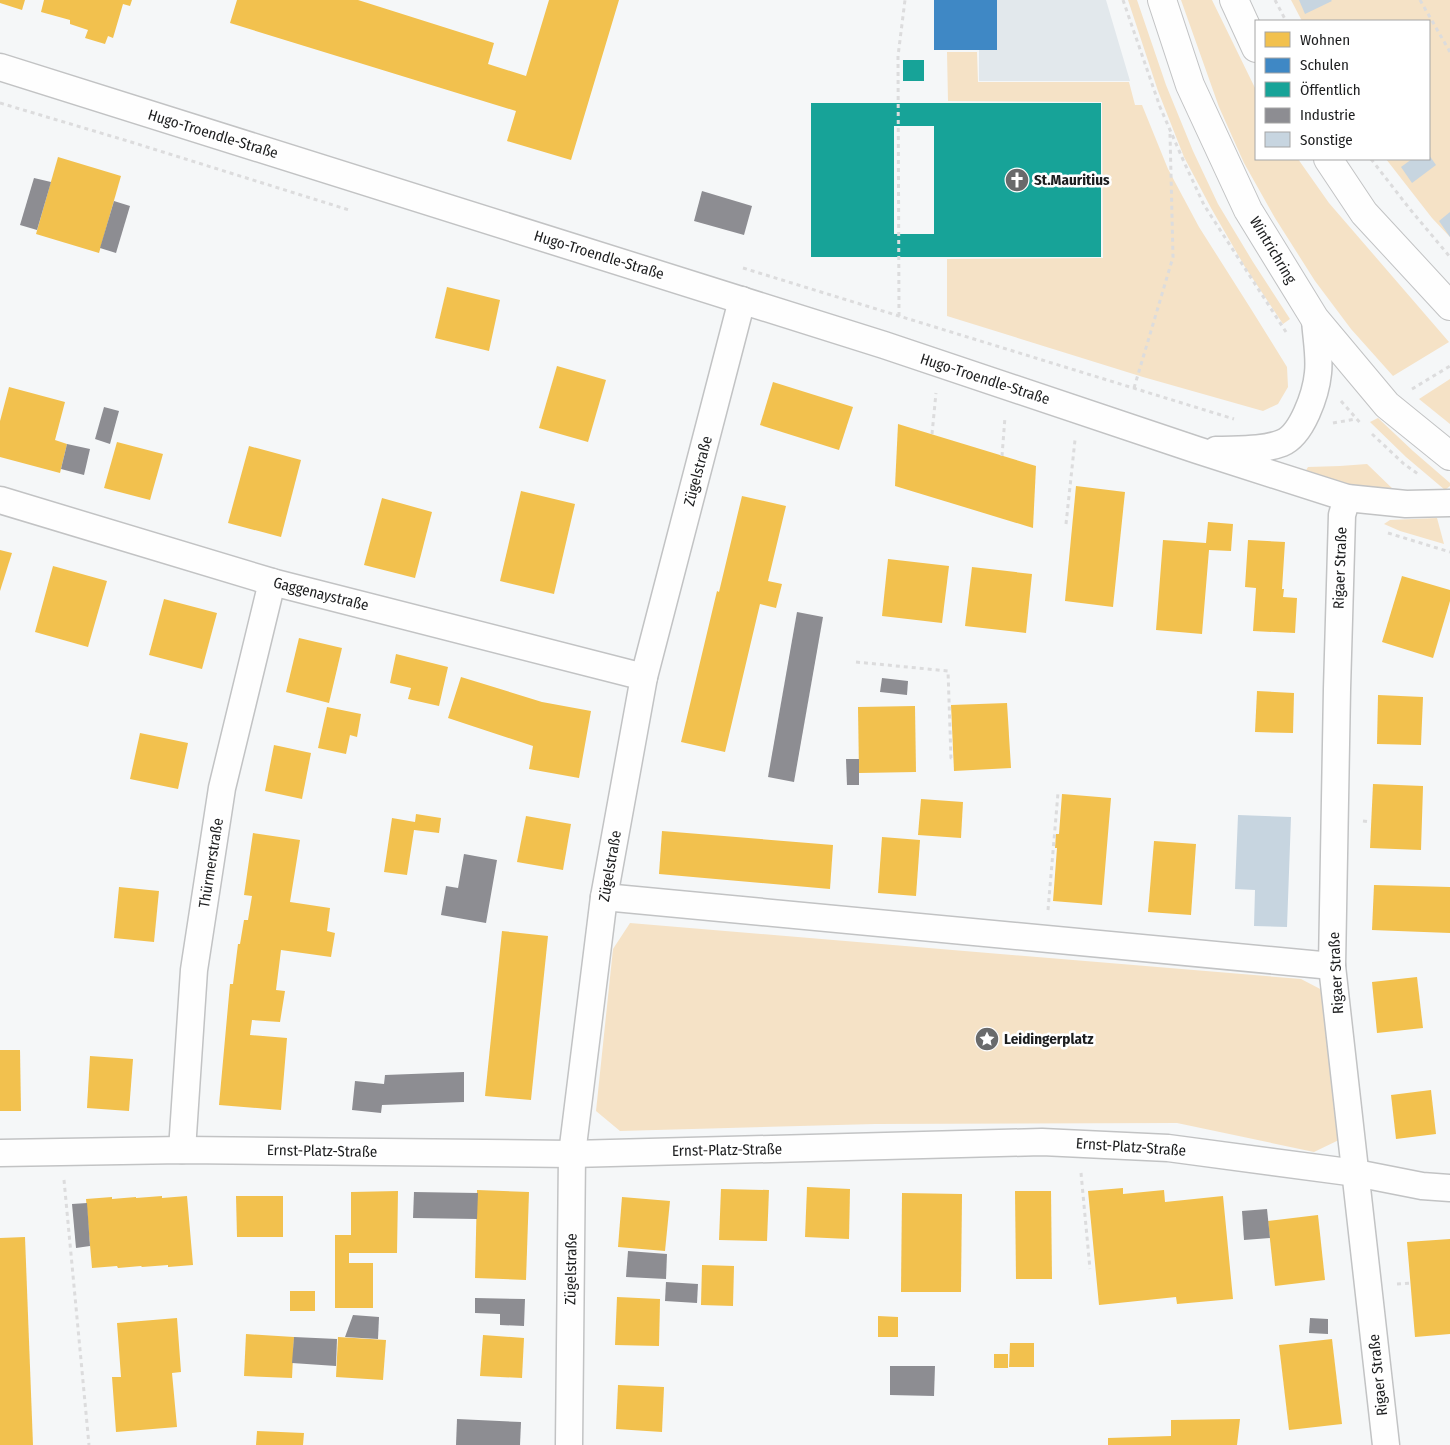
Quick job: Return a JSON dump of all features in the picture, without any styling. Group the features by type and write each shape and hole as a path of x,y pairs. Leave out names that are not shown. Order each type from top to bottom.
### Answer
{"main road":[{"name":"Wintrichring","path":"1162,0 1190,85 1248,210 1315,319 1387,404 1450,456"},
{"path":"1234,0 1255,46"},
{"path":"1329,160 1364,214 1450,306"}],"street":[{"name":"Hugo-Troendle-Straße","path":"0,66 939,363 1196,450 1347,498 1406,504 1450,502"},
{"name":"Zügelstraße","path":"569,1445 572,1154 604,897 644,677 742,300"},
{"name":"Hugo-Troendle-Straße","path":"1196,450 1259,449 1283,443 1299,428 1308,410 1318,374 1315,319"},
{"name":"Rigaer Straße","path":"1347,498 1342,515 1341,535 1332,966 1386,1445"},
{"name":"Gaggenaystraße","path":"0,500 272,582 644,677"},
{"name":"Thürmerstraße","path":"182,1150 194,970 222,788 272,582"},
{"path":"604,897 1332,966"},
{"name":"Ernst-Platz-Straße","path":"0,1153 182,1150 572,1154 1042,1142 1168,1148 1356,1173 1422,1186 1450,1188"}],"path":[{"path":"898,350 898,56 905,0"},
{"path":"1275,0 1285,20"},
{"path":"1420,0 1450,52"},
{"path":"1134,388 1173,257 1170,130"},
{"path":"1372,160 1450,257"},
{"path":"741,267 1243,422"},
{"path":"1282,327 1286,335"},
{"path":"932,434 939,363"},
{"path":"1002,456 1008,386"},
{"path":"1066,524 1077,410"},
{"path":"856,662 948,671 951,758 954,758"},
{"path":"1049,898 1058,793"},
{"path":"1079,1143 1090,1269"},
{"path":"62,1152 89,1445"},
{"path":"1400,1284 1411,1283"}],"shaded area":[{"path":"934,0 1106,0 1130,81 979,81 979,50 934,50"},
{"path":"1128,0 1137,0 1166,85 1193,151 1218,204 1290,319 1283,324 1245,267 1184,157 1158,91"},
{"path":"1181,0 1212,0 1255,88 1255,160 1299,160 1329,203 1449,342 1393,376 1351,329 1315,281 1275,218 1244,163 1219,107"},
{"path":"1291,0 1450,0 1450,237 1432,218 1387,160 1430,160 1430,20 1301,20"},
{"path":"947,52 977,52 978,82 1129,82 1135,105 1142,105 1168,169 1199,227 1287,367 1288,387 1278,404 1263,411 1143,377 947,316 947,259 1103,258 1102,102 948,101"},
{"path":"1450,379 1450,424 1419,399"},
{"path":"1378,418 1450,483 1450,486 1445,490 1406,457 1370,422"},
{"path":"1367,464 1396,492 1341,486 1305,472 1308,467"},
{"path":"1437,518 1444,544 1400,531 1384,524 1390,520"},
{"path":"630,923 1301,979 1326,992 1343,1138 1314,1152 1177,1123 875,1124 620,1131 596,1111 613,949"}],"building: Wohnen":[{"path":"0,0 25,0 22,10 0,3"},
{"path":"44,0 132,0 130,6 123,4 113,38 108,36 105,44 85,38 88,30 70,24 70,20 41,12"},
{"path":"237,0 358,0 494,43 488,64 526,76 549,0 619,0 571,160 507,141 516,111 230,23"},
{"path":"58,157 121,176 99,253 36,234"},
{"path":"447,287 500,300 489,351 435,338"},
{"path":"557,366 606,380 588,442 539,428"},
{"path":"773,382 853,407 839,450 760,425"},
{"path":"9,387 65,402 55,440 67,444 60,473 0,457 0,421"},
{"path":"898,424 1036,466 1033,528 895,486"},
{"path":"117,442 163,454 150,500 104,488"},
{"path":"249,446 301,460 281,537 228,523"},
{"path":"1076,486 1125,492 1113,607 1065,601"},
{"path":"521,491 575,504 554,594 500,581"},
{"path":"742,496 786,506 768,581 782,584 776,608 760,604 725,752 681,742"},
{"path":"382,498 432,512 415,578 364,565"},
{"path":"1208,522 1233,524 1231,551 1209,550 1202,634 1156,630 1163,540 1206,543"},
{"path":"1248,540 1285,542 1282,589 1284,589 1283,597 1297,598 1295,633 1253,631 1256,588 1245,587"},
{"path":"0,550 12,553 0,591"},
{"path":"888,559 949,566 942,623 882,616"},
{"path":"53,566 107,581 88,647 35,632"},
{"path":"972,567 1032,574 1026,633 965,626"},
{"path":"1402,576 1450,590 1450,601 1433,658 1382,642"},
{"path":"164,599 217,613 202,669 149,655"},
{"path":"299,638 342,648 329,703 286,692"},
{"path":"396,654 448,667 439,706 408,699 411,688 390,683"},
{"path":"461,677 542,702 591,711 579,778 529,769 533,746 448,718"},
{"path":"1257,691 1294,693 1293,733 1255,732"},
{"path":"1378,695 1423,697 1421,745 1377,744"},
{"path":"1007,703 1011,768 954,771 951,705"},
{"path":"915,706 916,772 859,773 858,707"},
{"path":"327,707 361,714 357,737 350,735 346,754 318,748"},
{"path":"140,733 188,743 178,789 130,779"},
{"path":"274,745 311,753 302,799 265,791"},
{"path":"1373,784 1423,786 1421,850 1370,848"},
{"path":"1062,794 1111,798 1102,905 1053,901 1057,848 1055,848 1056,834 1059,834"},
{"path":"921,799 963,802 961,838 918,835"},
{"path":"416,814 441,818 439,833 414,830 407,875 384,872 392,818 415,822"},
{"path":"526,816 571,824 563,870 517,862"},
{"path":"662,831 833,845 830,889 659,874"},
{"path":"253,833 300,840 290,902 330,908 327,931 335,933 331,957 281,950 276,990 285,991 280,1022 252,1020 250,1035 287,1038 281,1110 219,1105 230,984 233,984 238,944 240,944 244,920 248,920 252,896 244,895"},
{"path":"882,837 920,840 916,896 878,893"},
{"path":"1154,841 1196,844 1191,915 1148,912"},
{"path":"1374,885 1450,887 1450,933 1372,930"},
{"path":"119,887 159,891 154,942 114,938"},
{"path":"502,931 548,936 531,1100 485,1096"},
{"path":"1417,977 1423,1028 1377,1033 1372,982"},
{"path":"0,1050 20,1050 21,1111 0,1111"},
{"path":"90,1056 133,1059 129,1111 87,1108"},
{"path":"1431,1090 1436,1134 1396,1139 1391,1095"},
{"path":"807,1187 850,1189 849,1239 805,1237"},
{"path":"1123,1188 1123,1194 1164,1190 1165,1202 1223,1196 1233,1299 1177,1304 1176,1297 1099,1305 1088,1191"},
{"path":"721,1189 769,1190 767,1241 719,1240"},
{"path":"477,1190 529,1192 526,1280 475,1278"},
{"path":"398,1191 397,1253 349,1253 349,1263 373,1263 373,1308 335,1308 335,1235 351,1235 351,1192"},
{"path":"1015,1191 1051,1191 1052,1279 1016,1279"},
{"path":"902,1193 962,1194 961,1292 901,1292"},
{"path":"162,1196 162,1198 187,1196 193,1265 92,1268 86,1199"},
{"path":"236,1196 283,1196 283,1237 237,1237"},
{"path":"622,1197 670,1201 665,1251 618,1247"},
{"path":"1318,1215 1325,1280 1275,1286 1268,1221"},
{"path":"25,1237 33,1445 0,1445 0,1238"},
{"path":"1450,1239 1450,1334 1415,1337 1407,1242"},
{"path":"702,1265 734,1266 733,1306 701,1305"},
{"path":"290,1291 315,1291 315,1311 290,1311"},
{"path":"617,1297 660,1299 659,1346 615,1345"},
{"path":"878,1316 898,1317 898,1337 878,1337"},
{"path":"177,1318 181,1372 172,1373 177,1427 116,1432 112,1377 121,1377 117,1323"},
{"path":"246,1334 294,1337 292,1378 244,1376"},
{"path":"483,1335 524,1338 522,1378 480,1376"},
{"path":"338,1337 386,1340 383,1380 336,1377"},
{"path":"1332,1339 1342,1424 1289,1430 1279,1345"},
{"path":"1010,1343 1034,1343 1034,1367 1009,1367"},
{"path":"994,1354 1008,1354 1008,1368 994,1368"},
{"path":"618,1385 664,1387 662,1432 616,1429"},
{"path":"1240,1419 1237,1445 1108,1445 1108,1438 1171,1436 1171,1420"},
{"path":"257,1431 304,1433 303,1445 256,1445"}],"building: Schulen":[{"path":"934,0 997,0 997,50 934,50"}],"building: Öffentlich":[{"path":"903,60 924,60 924,81 903,81"},
{"name":"St.Mauritius","path":"811,103 1101,103 1101,257 811,257","holes":["894,126 934,126 934,234 894,234"]}],"building: Industrie":[{"path":"34,178 51,182 37,230 20,225"},
{"path":"702,191 752,206 744,235 694,221"},
{"path":"114,201 130,206 116,253 100,248"},
{"path":"104,407 119,411 110,444 95,439"},
{"path":"67,444 90,449 84,475 61,469"},
{"path":"797,612 823,617 794,782 768,777"},
{"path":"882,678 908,681 907,695 880,692"},
{"path":"846,759 859,759 859,785 847,785"},
{"path":"464,854 497,860 486,923 441,915 446,886 458,888"},
{"path":"464,1072 464,1102 382,1105 381,1113 352,1110 355,1081 384,1084 385,1075"},
{"path":"414,1192 478,1193 477,1219 413,1218"},
{"path":"87,1203 90,1246 76,1248 72,1204"},
{"path":"1267,1209 1270,1238 1244,1240 1242,1211"},
{"path":"628,1251 667,1254 666,1279 626,1277"},
{"path":"666,1282 698,1284 697,1303 665,1301"},
{"path":"475,1298 525,1299 524,1326 500,1325 500,1314 475,1313"},
{"path":"353,1315 379,1317 378,1339 345,1337"},
{"path":"1310,1318 1328,1319 1328,1334 1309,1333"},
{"path":"294,1337 337,1339 336,1366 292,1363"},
{"path":"890,1366 935,1366 934,1396 890,1395"},
{"path":"457,1419 521,1422 520,1445 456,1445"}],"building: Sonstige":[{"path":"1299,0 1331,0 1332,1 1305,14"},
{"path":"1430,156 1436,165 1412,183 1401,167 1411,160 1430,160"},
{"path":"1450,212 1450,237 1439,221"},
{"path":"1238,815 1291,817 1287,927 1254,926 1255,890 1235,889"}],"place":[{"name":"St.Mauritius","path":"1017,180"},
{"name":"Leidingerplatz","path":"987,1039"}]}
